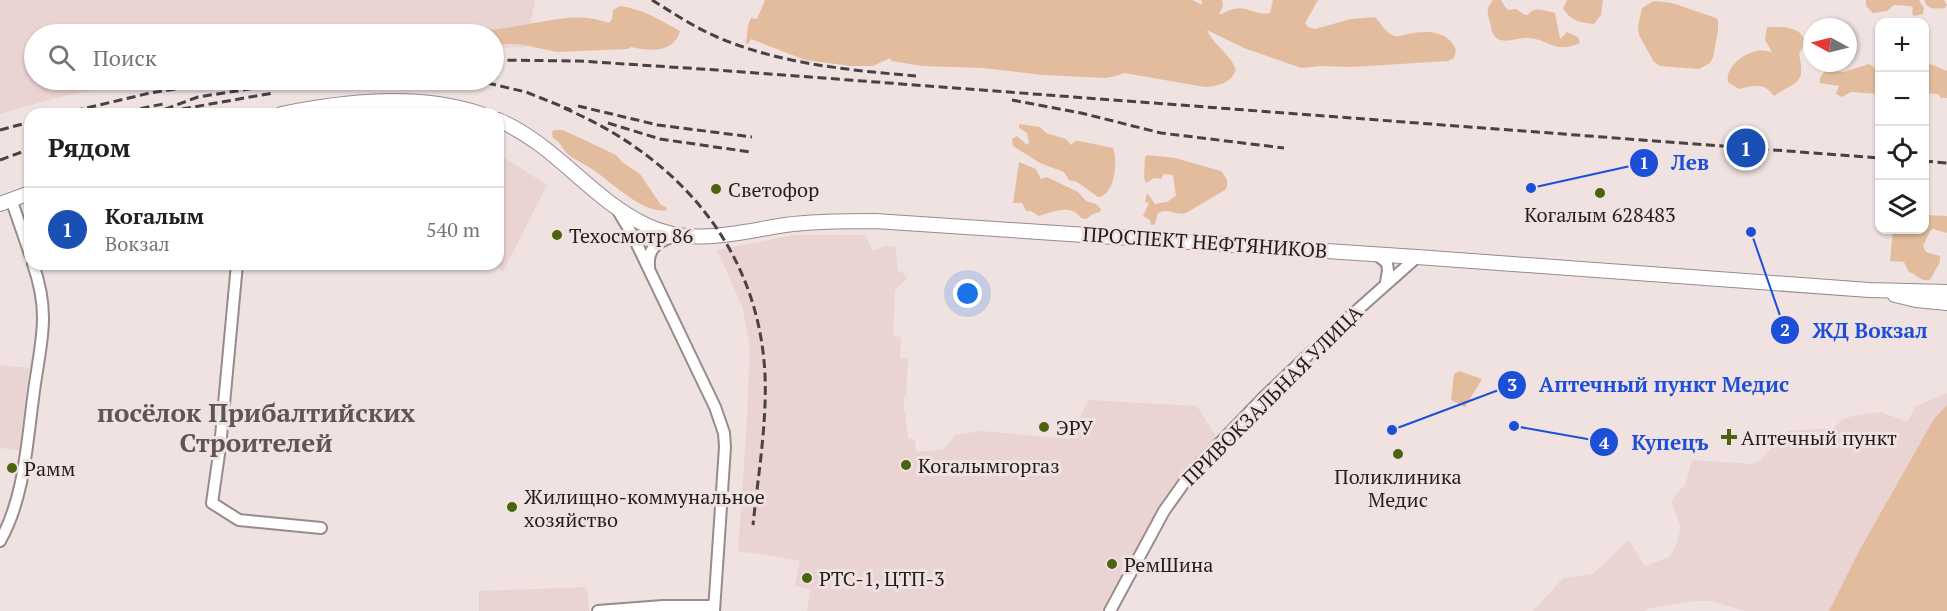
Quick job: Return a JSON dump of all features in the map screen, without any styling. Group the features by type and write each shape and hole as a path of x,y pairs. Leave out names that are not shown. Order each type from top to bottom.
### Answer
{"main road":[{"path":"317,108 391,102 454,108"},
{"name":"ПРОСПЕКТ НЕФТЯНИКОВ","path":"504,123 531,138 614,204 646,225 678,235 711,237 813,222 876,221 1869,290 1947,292"},
{"path":"6,202 24,195"},
{"path":"1869,290 1916,300 1947,303"}],"street":[{"path":"6,202 24,241"},
{"path":"598,611 663,606 714,609 724,463 724,433 715,407 633,236 614,204"},
{"path":"649,269 649,256 655,245 678,235"},
{"path":"1376,254 1387,263 1386,282"},
{"name":"ПРИВОКЗАЛЬНАЯ УЛИЦА","path":"1110,611 1164,511 1191,473 1262,399 1386,282 1417,257"},
{"path":"0,542 6,532 15,503 24,459 42,333 41,297 34,270"},
{"path":"236,270 213,503 239,520 321,528"}],"shaded area":[{"path":"0,0 535,0 526,47 504,48 504,24 24,24 24,90 92,90 0,114"},
{"path":"765,0 1192,0 1202,5 1202,0 1222,0 1223,6 1219,14 1237,8 1264,14 1270,13 1273,0 1318,0 1305,23 1308,27 1315,29 1351,19 1375,17 1391,35 1436,33 1448,38 1456,50 1454,58 1448,61 1301,68 1244,48 1207,30 1236,70 1224,83 1205,87 1124,73 1105,78 1043,75 983,68 922,66 892,61 890,58 873,66 851,66 805,60 751,39 746,44 751,18 757,19"},
{"path":"1493,0 1501,0 1509,10 1516,9 1525,15 1537,9 1555,13 1560,39 1567,32 1578,37 1580,43 1559,47 1530,38 1503,41 1492,31 1488,8"},
{"path":"1567,0 1603,0 1601,15 1594,24 1576,20 1563,8"},
{"path":"1866,0 1919,0 1924,8 1923,14 1914,16 1911,6 1894,5 1887,11 1873,13 1866,6"},
{"path":"1924,0 1944,0 1947,5 1945,8 1932,8 1927,6"},
{"path":"1654,1 1672,3 1716,18 1718,31 1710,63 1699,69 1660,66 1654,62 1639,35 1638,26 1642,8"},
{"path":"620,6 644,12 680,31 672,44 653,50 631,47 557,52 519,44 504,44 504,28 570,18 596,19 609,23 613,10"},
{"path":"1767,27 1785,27 1803,36 1803,47 1799,54 1800,77 1774,96 1767,88 1755,86 1739,89 1728,82 1729,71 1741,58 1757,51 1772,52 1765,40"},
{"path":"1869,64 1875,68 1875,94 1851,92 1842,97 1836,94 1839,86 1820,83 1824,72 1857,72 1857,68"},
{"path":"1929,65 1947,71 1947,98 1929,93"},
{"path":"1019,124 1040,127 1046,133 1066,139 1071,145 1079,141 1113,148 1115,169 1108,191 1098,197 1077,182 1069,180 1064,172 1040,163 1013,146 1012,139 1017,136 1027,145 1029,143 1027,133 1019,128"},
{"path":"563,130 616,155 640,174 661,205 667,210 648,208 638,203 592,169 571,157 553,138 552,131"},
{"path":"1147,155 1175,158 1221,171 1227,180 1225,190 1186,213 1165,211 1158,213 1155,224 1151,225 1150,220 1143,216 1149,203 1145,202 1147,193 1155,204 1167,202 1176,196 1173,175 1164,174 1161,179 1154,178 1146,183 1144,177"},
{"path":"504,158 547,185 503,272 501,270 504,270"},
{"path":"1019,162 1036,169 1041,179 1047,177 1078,192 1086,201 1096,204 1101,209 1100,212 1086,219 1068,210 1039,216 1026,211 1022,203 1013,203"},
{"path":"1929,215 1947,216 1947,233 1933,229 1929,233"},
{"path":"1893,234 1929,234 1923,246 1926,252 1940,256 1940,262 1930,280 1921,279 1909,272 1904,262 1890,261"},
{"path":"794,235 866,235 872,251 885,246 895,246 898,271 907,278 895,291 893,336 901,337 900,358 908,358 904,411 908,438 915,440 916,452 945,449 955,435 981,431 1070,439 1088,400 1197,406 1220,443 1191,473 1110,611 807,611 810,589 795,586 800,561 738,551 750,346 742,306 717,250"},
{"path":"0,365 29,368 19,450 0,448"},
{"path":"1459,371 1482,379 1465,407 1451,400 1454,374"},
{"path":"1947,393 1947,405 1934,420 1859,551 1829,611 1744,611 1712,601 1695,601 1644,611 1533,611 1563,578 1593,574 1629,540 1645,566 1669,557 1676,546 1681,527 1671,501 1686,483 1692,460 1752,464 1759,461 1788,431 1833,428 1842,420 1852,416 1881,412 1907,422 1916,406"},
{"path":"1947,405 1947,611 1829,611 1859,551 1934,419"},
{"path":"587,587 589,611 479,611 479,591"}],"railway":[{"path":"652,0 708,33 765,54 840,68 916,76"},
{"path":"504,60 579,61 717,70 1875,158"},
{"path":"504,87 526,92 571,110"},
{"path":"86,108 169,90"},
{"path":"168,108 198,97 243,90"},
{"path":"188,108 273,93"},
{"path":"1012,100 1081,113 1161,133 1284,148"},
{"path":"143,108 163,104"},
{"path":"578,106 658,125 752,137"},
{"path":"564,108 605,128 642,152 676,180 705,212 729,247 747,286 759,329 765,375 763,431 753,525"},
{"path":"608,123 660,139 750,152"},
{"path":"0,130 24,124"},
{"path":"0,160 24,151"},
{"path":"1929,161 1947,163"}],"place":[{"name":"Когалым","path":"1746,148"},
{"name":"Лев","path":"1531,188"},
{"name":"Светофор","path":"716,189"},
{"name":"Когалым 628483","path":"1600,193"},
{"name":"ЖД Вокзал","path":"1751,232"},
{"name":"Техосмотр 86","path":"557,235"},
{"name":"Купецъ","path":"1514,426"},
{"name":"ЭРУ","path":"1044,427"},
{"name":"Аптечный пункт Медис","path":"1392,430"},
{"name":"Аптечный пункт","path":"1729,437"},
{"name":"Поликлиника Медис","path":"1398,454"},
{"name":"Когалымгоргаз","path":"906,465"},
{"name":"Рамм","path":"12,468"},
{"name":"Жилищно-коммунальное хозяйство","path":"512,507"},
{"name":"РемШина","path":"1112,564"},
{"name":"РТС-1, ЦТП-3","path":"807,578"}],"district":[{"name":"посёлок Прибалтийских Строителей","path":"256,427"}]}
